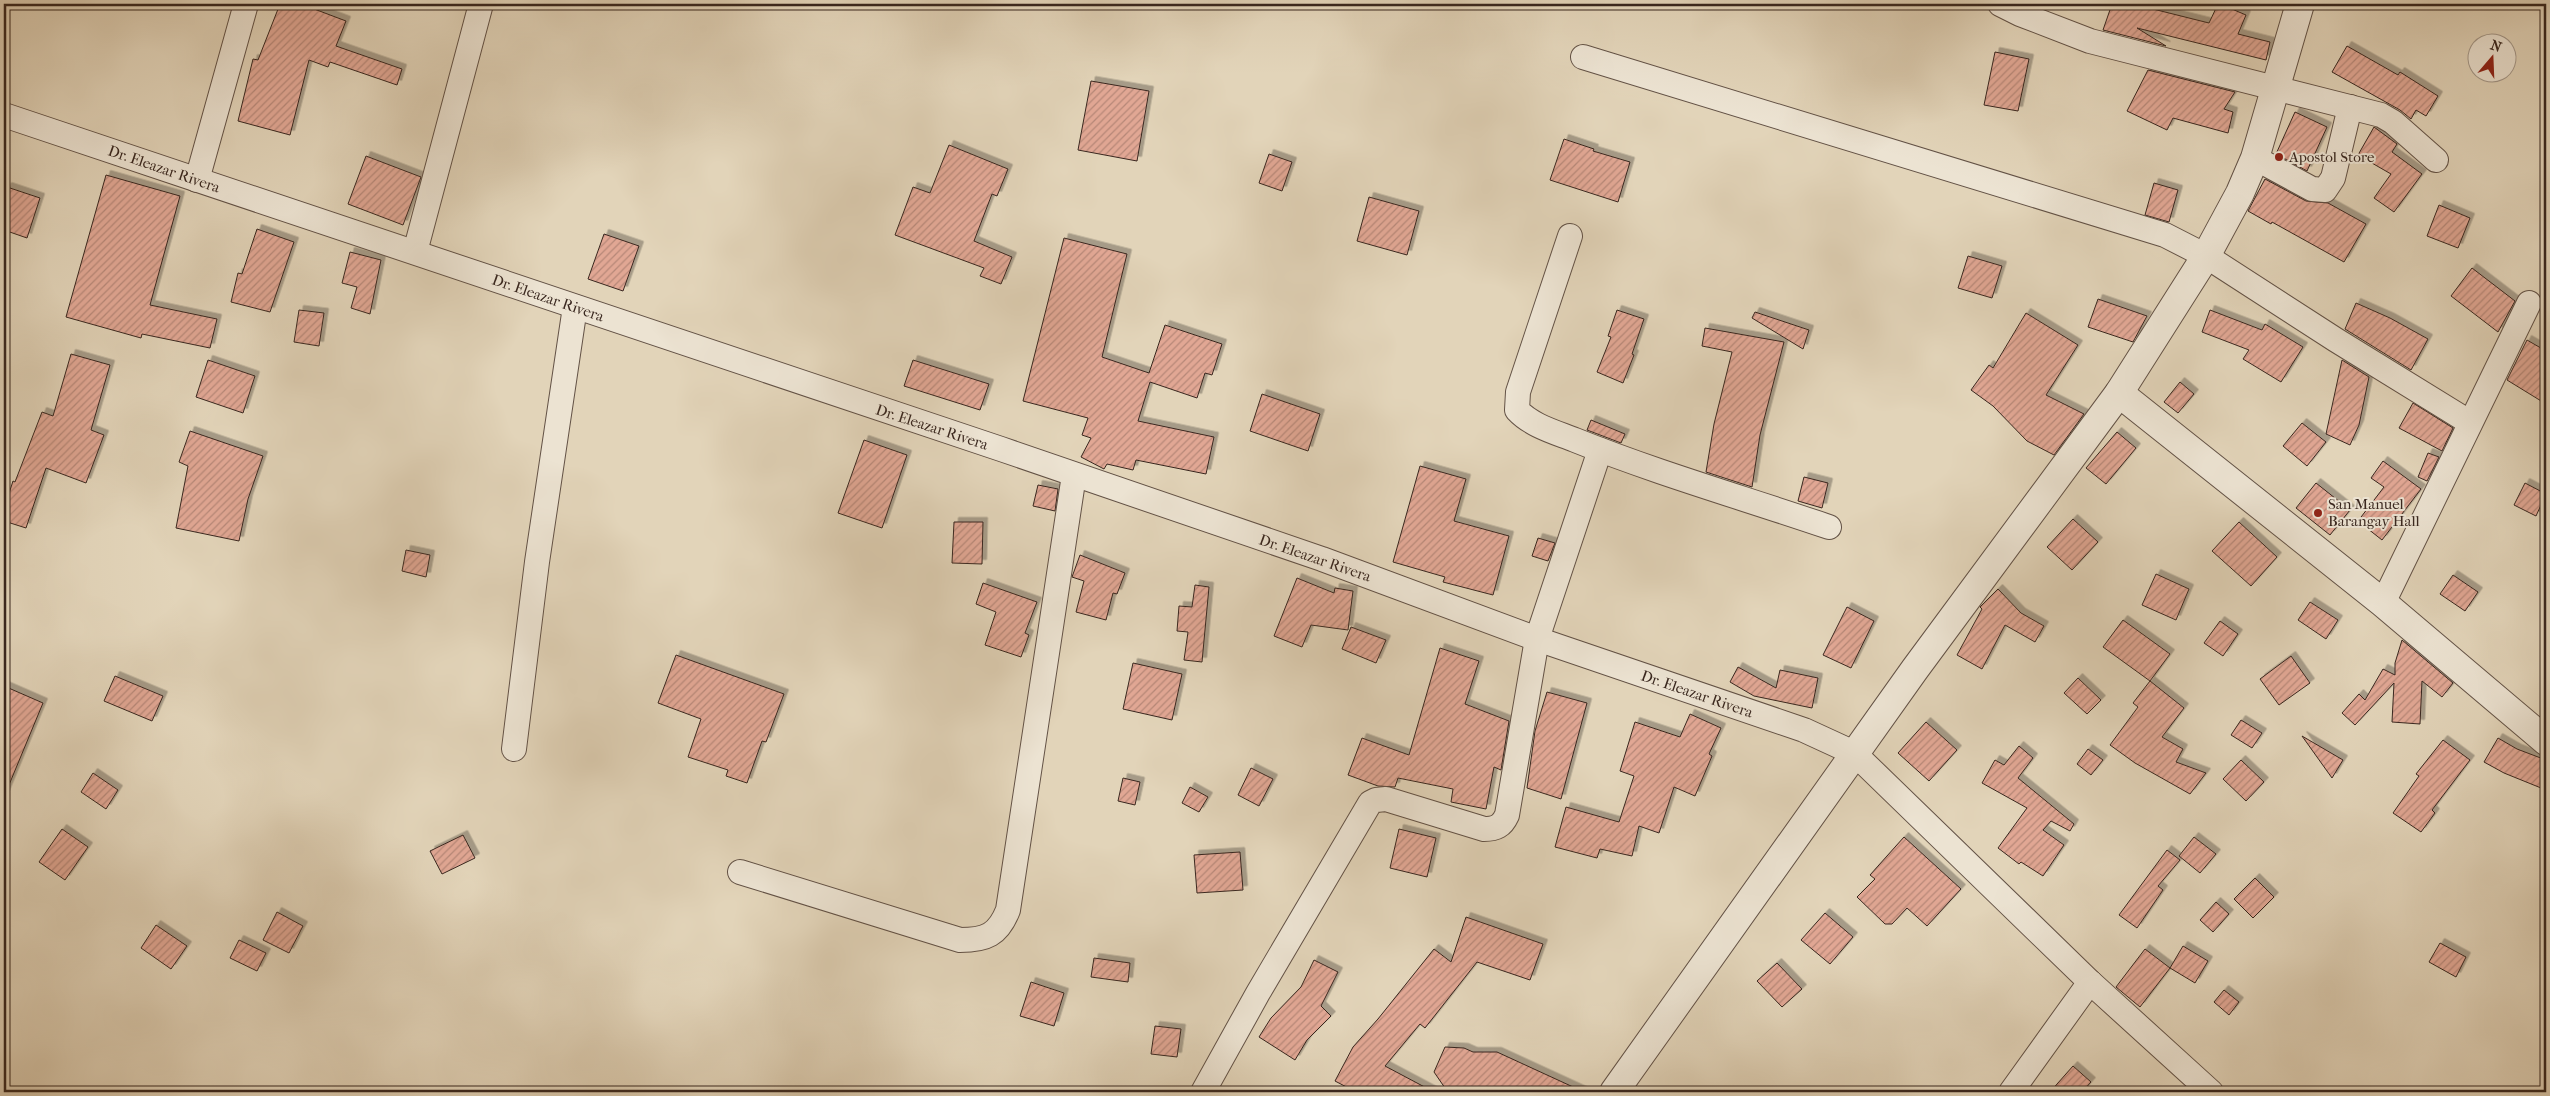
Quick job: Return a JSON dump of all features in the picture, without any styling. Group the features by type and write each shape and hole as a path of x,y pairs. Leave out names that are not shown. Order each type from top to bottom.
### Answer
{"street":[{"path":"197,180 246,4"},
{"path":"415,252 481,4"},
{"path":"2000,4 2020,14 2090,41 2381,115 2393,122 2436,160"},
{"path":"1614,1092 1854,753 2119,393 2206,256 2240,194 2256,158 2300,4"},
{"path":"1584,57 2165,234 2206,256 2469,422"},
{"path":"2256,158 2312,189 2325,190 2333,178 2350,107"},
{"name":"Dr. Eleazar Rivera","path":"4,115 1322,559 1538,639 1804,730 1854,753 2090,982 2211,1092"},
{"path":"1570,236 1518,392 1516,400 1517,410 1535,423 1600,450 1828,527"},
{"path":"2383,603 2469,422 2529,303"},
{"path":"514,749 537,562 576,307"},
{"path":"2119,393 2383,603 2546,741"},
{"path":"1203,1092 1258,993 1370,803 1376,800 1386,800 1484,829 1492,829 1504,822 1508,815 1538,639 1600,450"},
{"path":"740,872 960,940 976,940 990,935 1002,926 1008,910 1074,475"},
{"path":"2011,1092 2090,982"}],"building":[{"path":"280,4 301,4 346,21 336,46 402,69 397,85 330,62 328,67 309,60 290,135 238,121 253,59 258,60"},
{"path":"2112,4 2133,4 2209,23 2218,4 2220,4 2246,15 2238,34 2270,42 2266,60 2137,28 2166,46 2103,30"},
{"path":"2347,46 2398,75 2400,72 2438,96 2426,116 2416,110 2411,119 2400,110 2332,72"},
{"path":"1995,52 2029,59 2018,111 1984,105"},
{"path":"2148,70 2235,92 2224,109 2233,112 2228,133 2173,118 2167,130 2127,111"},
{"path":"1091,81 1149,91 1137,161 1078,150"},
{"path":"2295,112 2327,127 2307,171 2276,154"},
{"path":"2374,127 2397,144 2392,152 2422,174 2394,212 2374,198 2391,174 2358,155"},
{"path":"1564,139 1594,149 1593,151 1630,162 1618,202 1550,180"},
{"path":"949,145 1008,169 997,196 992,194 974,241 1012,257 1001,284 980,276 984,268 895,235 913,187 930,193"},
{"path":"1269,154 1292,162 1282,191 1259,183"},
{"path":"366,156 421,177 403,225 348,204"},
{"path":"106,175 180,196 150,305 217,319 210,348 142,334 141,338 66,317"},
{"path":"2265,179 2306,201 2328,203 2366,224 2344,262 2272,222 2271,224 2248,211"},
{"path":"2154,183 2178,190 2169,222 2145,215"},
{"path":"7,187 40,198 27,238 4,230 4,196"},
{"path":"1369,197 1419,211 1407,255 1357,241"},
{"path":"2439,205 2470,218 2458,248 2427,236"},
{"path":"257,229 294,242 270,312 231,302 238,273 242,274"},
{"path":"604,234 639,246 623,291 588,279"},
{"path":"1064,238 1127,254 1102,357 1149,373 1165,325 1222,344 1212,375 1205,373 1197,398 1150,382 1138,421 1214,437 1206,474 1136,460 1133,470 1107,464 1104,469 1081,457 1091,438 1082,435 1088,418 1023,401"},
{"path":"350,252 381,260 370,314 351,308 357,287 342,283"},
{"path":"1968,256 2002,266 1992,298 1958,288"},
{"path":"2472,268 2515,301 2498,332 2451,296"},
{"path":"2098,299 2147,316 2133,342 2088,327"},
{"path":"2356,303 2390,318 2428,339 2411,370 2345,329"},
{"path":"299,310 324,313 319,346 294,342"},
{"path":"1617,310 1644,319 1632,354 1634,355 1623,383 1597,372 1611,337 1608,336"},
{"path":"2210,310 2262,330 2265,324 2303,347 2281,382 2243,359 2249,350 2202,332"},
{"path":"1755,312 1809,330 1803,349 1752,318"},
{"path":"2026,313 2078,345 2046,395 2084,414 2054,455 2027,441 1993,406 1971,390 1989,365 1993,368"},
{"path":"1705,328 1784,342 1760,435 1752,487 1706,472 1714,424 1732,352 1702,346"},
{"path":"2527,340 2546,351 2546,404 2507,380"},
{"path":"71,354 110,365 91,430 104,435 86,483 46,468 26,528 4,521 4,509 13,481 15,482 42,412 53,416"},
{"path":"208,360 255,376 243,413 196,397"},
{"path":"913,360 989,384 980,410 904,386"},
{"path":"2342,360 2369,377 2359,425 2350,445 2326,434"},
{"path":"2180,382 2194,394 2178,413 2164,402"},
{"path":"1262,394 1320,414 1308,451 1250,431"},
{"path":"2413,403 2453,428 2442,451 2399,428"},
{"path":"1591,420 1625,434 1621,443 1587,430"},
{"path":"2302,423 2326,442 2307,466 2283,446"},
{"path":"190,431 263,456 248,499 239,541 176,528 188,466 179,462"},
{"path":"2117,432 2136,448 2106,484 2086,468"},
{"path":"864,440 907,455 882,528 838,513"},
{"path":"2428,453 2439,457 2427,481 2418,477"},
{"path":"2383,461 2421,489 2382,540 2358,521 2384,487 2371,478"},
{"path":"1420,466 1466,479 1454,521 1509,536 1493,595 1443,582 1445,577 1393,562"},
{"path":"1804,477 1828,483 1822,508 1798,501"},
{"path":"2316,483 2350,510 2330,535 2296,508"},
{"path":"2525,483 2546,494 2536,516 2514,505"},
{"path":"1038,485 1058,489 1055,511 1033,506"},
{"path":"2073,519 2098,542 2072,570 2047,547"},
{"path":"954,522 983,522 982,564 952,563"},
{"path":"2239,522 2277,557 2251,586 2212,551"},
{"path":"1538,538 1555,543 1548,561 1532,556"},
{"path":"406,550 430,555 426,577 402,571"},
{"path":"1080,555 1125,573 1117,594 1113,593 1106,620 1076,612 1084,581 1072,577"},
{"path":"2156,574 2189,589 2176,620 2142,605"},
{"path":"2453,575 2478,592 2465,611 2440,594"},
{"path":"1297,578 1334,593 1335,588 1353,591 1348,630 1311,625 1302,647 1274,636"},
{"path":"983,583 1037,602 1025,633 1029,635 1021,657 985,645 996,612 976,604"},
{"path":"1195,585 1209,587 1202,662 1184,660 1188,632 1177,631 1179,606 1192,607"},
{"path":"1998,589 2021,613 2044,626 2035,642 2005,625 1982,669 1957,655 1982,609 1980,607"},
{"path":"2310,602 2338,620 2326,639 2298,620"},
{"path":"1847,607 1874,621 1851,668 1823,655"},
{"path":"2123,620 2170,654 2150,681 2103,647"},
{"path":"2220,621 2238,634 2223,656 2204,643"},
{"path":"1351,627 1386,640 1376,663 1342,649"},
{"path":"2402,640 2453,683 2442,697 2422,681 2420,724 2392,722 2394,683 2355,725 2342,713 2359,694 2365,700 2383,669 2395,675 2395,663"},
{"path":"1440,648 1479,661 1465,704 1509,721 1501,770 1494,767 1486,809 1451,802 1453,789 1398,778 1395,787 1378,786 1348,775 1362,738 1409,755"},
{"path":"676,655 784,694 766,742 762,741 747,783 726,776 728,770 688,757 701,719 658,703"},
{"path":"2291,656 2310,683 2279,705 2260,679"},
{"path":"1133,663 1182,674 1172,720 1123,709"},
{"path":"1738,667 1776,688 1780,670 1818,678 1812,708 1754,696 1730,682"},
{"path":"115,676 163,696 152,721 104,701"},
{"path":"2078,678 2101,700 2087,714 2064,693"},
{"path":"2150,681 2184,708 2162,737 2183,749 2176,762 2206,773 2190,794 2135,763 2110,745 2138,707 2133,703"},
{"path":"4,686 43,703 4,797"},
{"path":"1547,692 1587,703 1561,799 1527,788 1535,731"},
{"path":"1690,714 1721,728 1709,754 1712,756 1695,796 1674,787 1659,833 1639,826 1632,856 1600,849 1597,858 1555,847 1566,807 1619,822 1634,776 1620,771 1635,722 1680,737"},
{"path":"2241,720 2262,733 2252,748 2231,735"},
{"path":"1926,722 1957,750 1929,781 1898,753"},
{"path":"2302,736 2343,760 2332,778"},
{"path":"2498,738 2517,749 2546,760 2546,790 2504,773 2484,762"},
{"path":"2443,740 2470,760 2432,810 2435,813 2421,832 2393,813 2419,776 2416,774"},
{"path":"2019,746 2033,758 2018,778 2074,824 2070,831 2051,821 2043,830 2064,845 2043,876 2021,862 2019,864 1998,848 2027,808 1982,783 1995,760 2004,765"},
{"path":"2088,749 2103,760 2091,775 2077,764"},
{"path":"2241,760 2264,782 2246,801 2223,779"},
{"path":"1251,768 1273,779 1259,806 1238,795"},
{"path":"93,773 118,790 106,809 81,792"},
{"path":"1123,778 1140,782 1135,805 1118,801"},
{"path":"1190,787 1208,797 1199,812 1182,803"},
{"path":"62,829 88,847 65,880 39,862"},
{"path":"1399,829 1436,838 1427,877 1390,868"},
{"path":"463,835 475,858 442,874 430,851"},
{"path":"1904,837 1961,889 1927,926 1907,908 1892,924 1885,924 1857,897 1875,879 1870,875"},
{"path":"2194,837 2216,854 2200,873 2179,856"},
{"path":"2167,850 2180,860 2158,886 2163,890 2137,928 2119,915"},
{"path":"1240,852 1243,890 1197,893 1194,855"},
{"path":"2255,878 2274,897 2253,918 2234,899"},
{"path":"2216,902 2229,914 2213,932 2200,920"},
{"path":"277,912 303,926 289,953 263,940"},
{"path":"1825,913 1853,937 1830,964 1801,940"},
{"path":"1466,917 1543,944 1530,980 1477,962 1425,1028 1420,1024 1385,1066 1434,1092 1356,1092 1335,1081 1353,1047 1434,949 1451,962"},
{"path":"156,925 187,946 171,969 141,948"},
{"path":"239,940 266,953 257,971 230,958"},
{"path":"2440,943 2466,957 2456,977 2429,962"},
{"path":"2183,946 2208,961 2195,983 2170,968"},
{"path":"2145,949 2170,968 2140,1007 2116,987"},
{"path":"1094,958 1130,963 1128,982 1091,977"},
{"path":"1314,960 1338,972 1321,1006 1331,1016 1307,1040 1295,1060 1259,1037 1271,1018 1301,987"},
{"path":"1777,963 1802,989 1782,1007 1757,981"},
{"path":"1031,982 1064,993 1054,1026 1020,1016"},
{"path":"2224,990 2239,1002 2229,1015 2214,1002"},
{"path":"1155,1026 1181,1029 1177,1057 1151,1054"},
{"path":"1445,1047 1464,1048 1473,1052 1497,1052 1584,1092 1453,1092 1445,1088 1434,1072"},
{"path":"2073,1066 2091,1082 2082,1092 2050,1092"}],"place":[{"name":"Apostol Store","path":"2279,157"},
{"name":"San Manuel Barangay Hall","path":"2318,513"}]}
